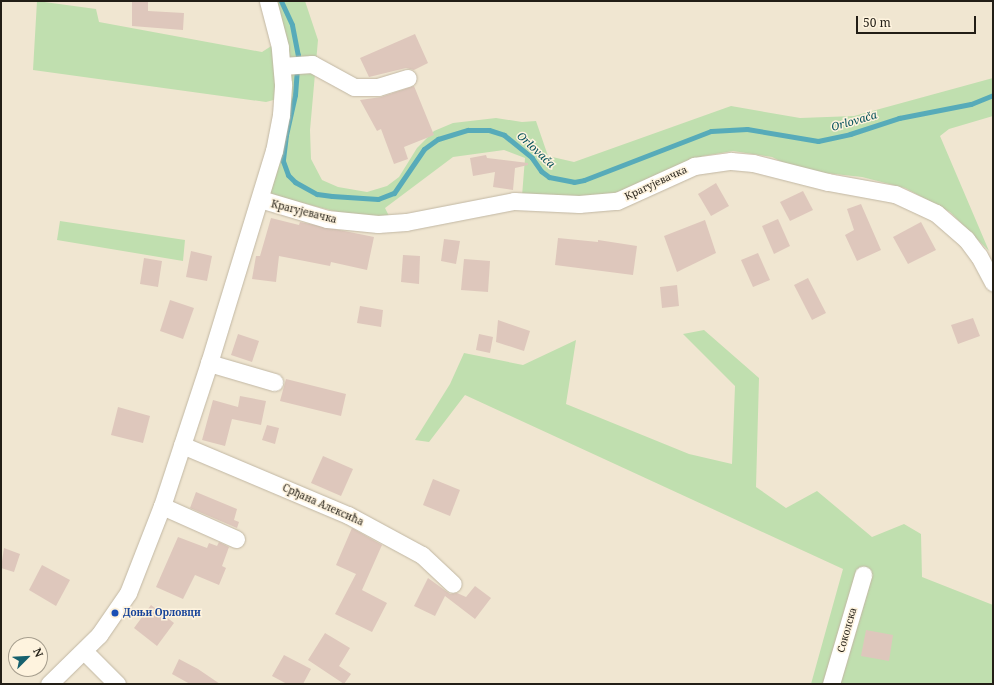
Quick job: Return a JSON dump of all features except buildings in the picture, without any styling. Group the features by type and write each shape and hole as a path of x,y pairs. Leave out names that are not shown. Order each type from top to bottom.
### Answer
{"street":[{"path":"48,684 84,652 99,635 128,593 162,506 209,363 274,151 281,114 288,65 280,48 268,1"},
{"path":"288,65 312,64 354,87 378,87 408,78"},
{"name":"Крагујевачка","path":"260,199 328,219 378,224 406,222 514,201 579,204 617,201 694,166 730,161 753,164 828,182 894,194 936,213 966,239 979,256 993,282"},
{"path":"209,363 274,382"},
{"name":"Срђана Алексића","path":"182,444 348,515 422,555 453,584"},
{"path":"162,506 236,539"},
{"name":"Соколска","path":"831,684 863,576"},
{"path":"84,652 117,684"}],"green space":[{"path":"37,1 96,9 99,22 262,52 279,41 269,1 305,1 318,40 310,130 311,159 322,180 338,187 367,192 387,186 399,177 417,148 434,131 453,123 496,118 522,122 536,121 548,156 574,162 731,106 800,118 854,116 993,78 993,116 949,129 940,136 989,251 950,212 905,188 862,177 798,170 772,157 733,151 703,156 647,183 592,200 522,196 525,158 504,150 453,157 385,208 390,218 365,219 260,192 281,98 266,102 33,70"},
{"path":"60,221 185,240 183,261 57,240"},
{"path":"704,330 759,378 756,487 786,508 817,491 872,537 904,524 921,534 922,577 993,605 993,684 811,684 843,569 465,395 429,442 415,440 450,384 464,353 523,365 576,340 566,404 689,454 732,464 735,386 683,334"}],"waterway":[{"name":"Orlovača","path":"281,1 292,25 298,55 295,95 286,135 283,161 288,175 295,182 317,194 332,196 378,199 394,193 424,149 438,139 468,130 489,130 504,135 532,158 541,171 549,177 574,182 584,180 711,131 747,129 818,141 850,134 899,118 971,104 993,95"}],"place":[{"name":"Доњи Орловци","path":"115,613"}]}
